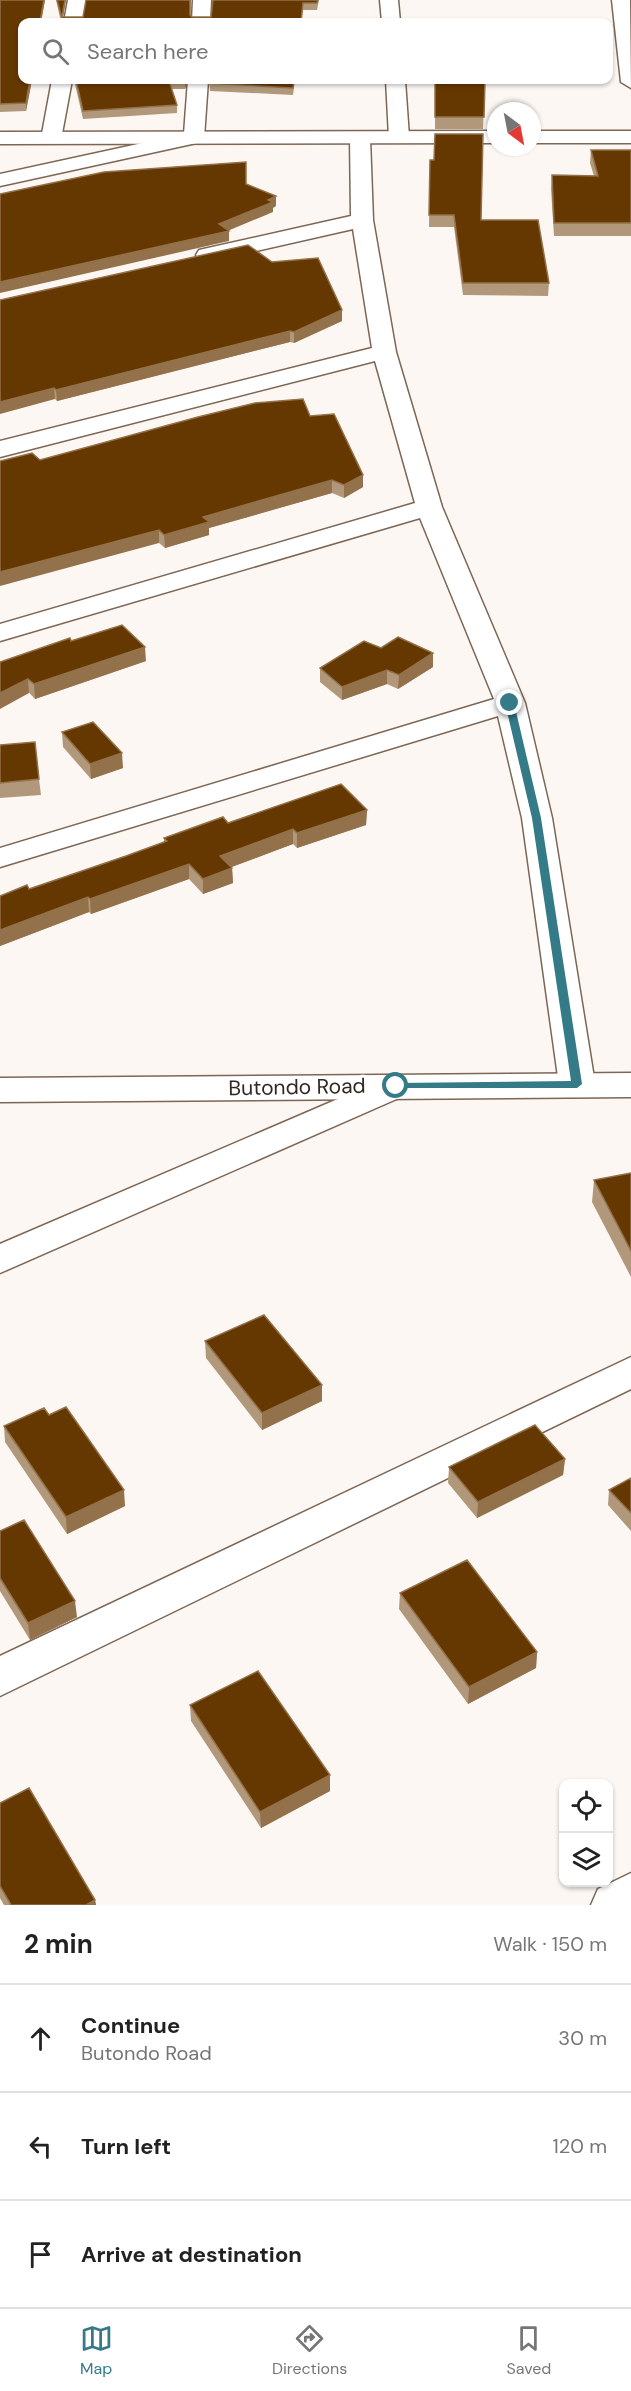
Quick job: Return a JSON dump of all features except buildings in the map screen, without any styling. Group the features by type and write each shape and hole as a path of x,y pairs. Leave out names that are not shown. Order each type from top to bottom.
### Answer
{"street":[{"path":"74,18 77,0"},
{"path":"201,18 202,0"},
{"path":"389,0 391,18"},
{"path":"621,0 631,82"},
{"path":"51,139 61,84"},
{"path":"194,138 198,84"},
{"path":"395,84 399,137"},
{"path":"0,138 487,137"},
{"path":"541,137 631,137"},
{"path":"0,180 194,138"},
{"path":"360,138 362,220 384,352 429,507 510,703 537,818 577,1084"},
{"path":"187,260 362,220"},
{"path":"0,449 384,352"},
{"path":"0,633 429,507"},
{"path":"0,858 510,703"},
{"name":"Butondo Road","path":"0,1090 631,1085"},
{"path":"0,1259 396,1086"},
{"path":"0,1677 631,1372"},
{"path":"615,1905 631,1895"}],"route":[{"path":"396,1086 577,1084 537,818 510,703"}]}
